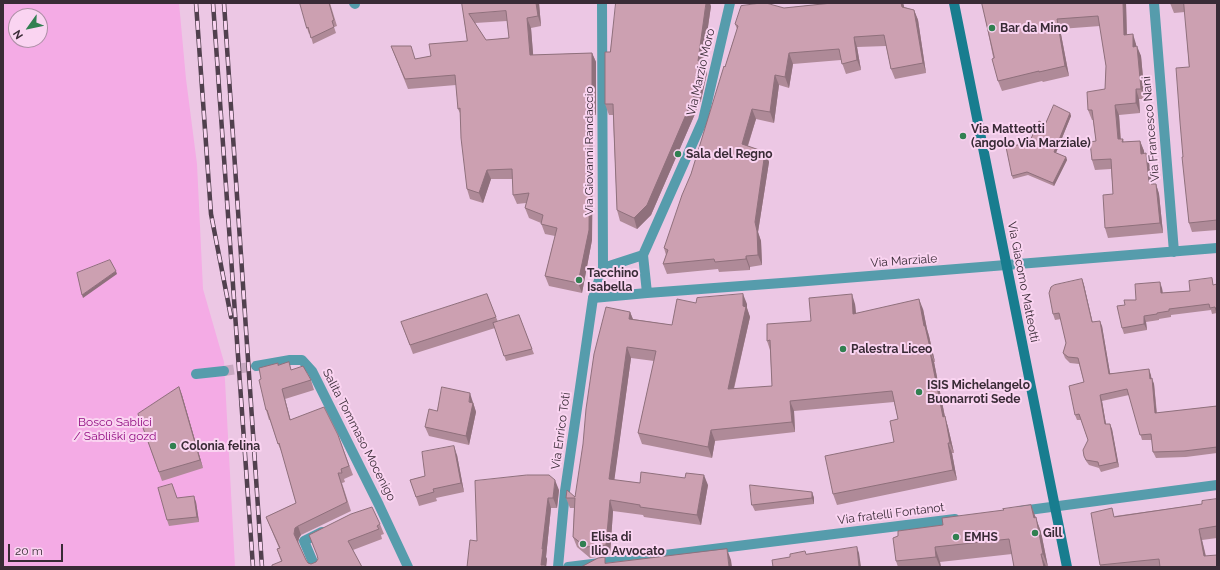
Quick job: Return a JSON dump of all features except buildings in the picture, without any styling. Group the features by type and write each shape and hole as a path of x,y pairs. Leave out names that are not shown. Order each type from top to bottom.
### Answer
{"main road":[{"name":"Via Giacomo Matteotti","path":"954,3 1067,567"}],"street":[{"name":"Via Giovanni Randaccio","path":"593,298 603,268 602,3"},
{"name":"Via Marzio Moro","path":"647,293 643,255 703,120 730,3"},
{"name":"Via Francesco Nani","path":"1154,3 1174,252"},
{"name":"Via Marziale","path":"593,298 1217,248"},
{"path":"603,268 643,255"},
{"name":"Via Enrico Toti","path":"558,567 566,491 593,298"},
{"name":"Salita Tommaso Mocenigo","path":"256,366 290,360 302,360 312,371 376,506 408,567"},
{"path":"196,374 224,371"},
{"path":"1008,512 1217,485"},
{"name":"Via fratelli Fontanot","path":"568,567 961,518"},
{"path":"315,567 304,541 331,528"}],"green space":[{"name":"Bosco Sablici / Sabliški gozd","path":"3,3 179,3 186,79 197,164 203,289 224,362 235,567 3,567"}],"tunnel":[{"path":"224,371 256,366"}],"railway":[{"path":"196,3 211,214 231,317"},
{"path":"213,3 253,567"},
{"path":"224,3 262,567"}],"place":[{"name":"Bar da Mino","path":"992,28"},
{"name":"Via Matteotti (angolo Via Marziale)","path":"963,136"},
{"name":"Sala del Regno","path":"678,154"},
{"name":"Tacchino Isabella","path":"579,280"},
{"name":"Palestra Liceo","path":"843,349"},
{"name":"ISIS Michelangelo Buonarroti Sede","path":"919,392"},
{"name":"Colonia felina","path":"173,446"},
{"name":"Gill","path":"1035,533"},
{"name":"EMHS","path":"956,537"},
{"name":"Elisa di Ilio Avvocato","path":"583,544"}]}
